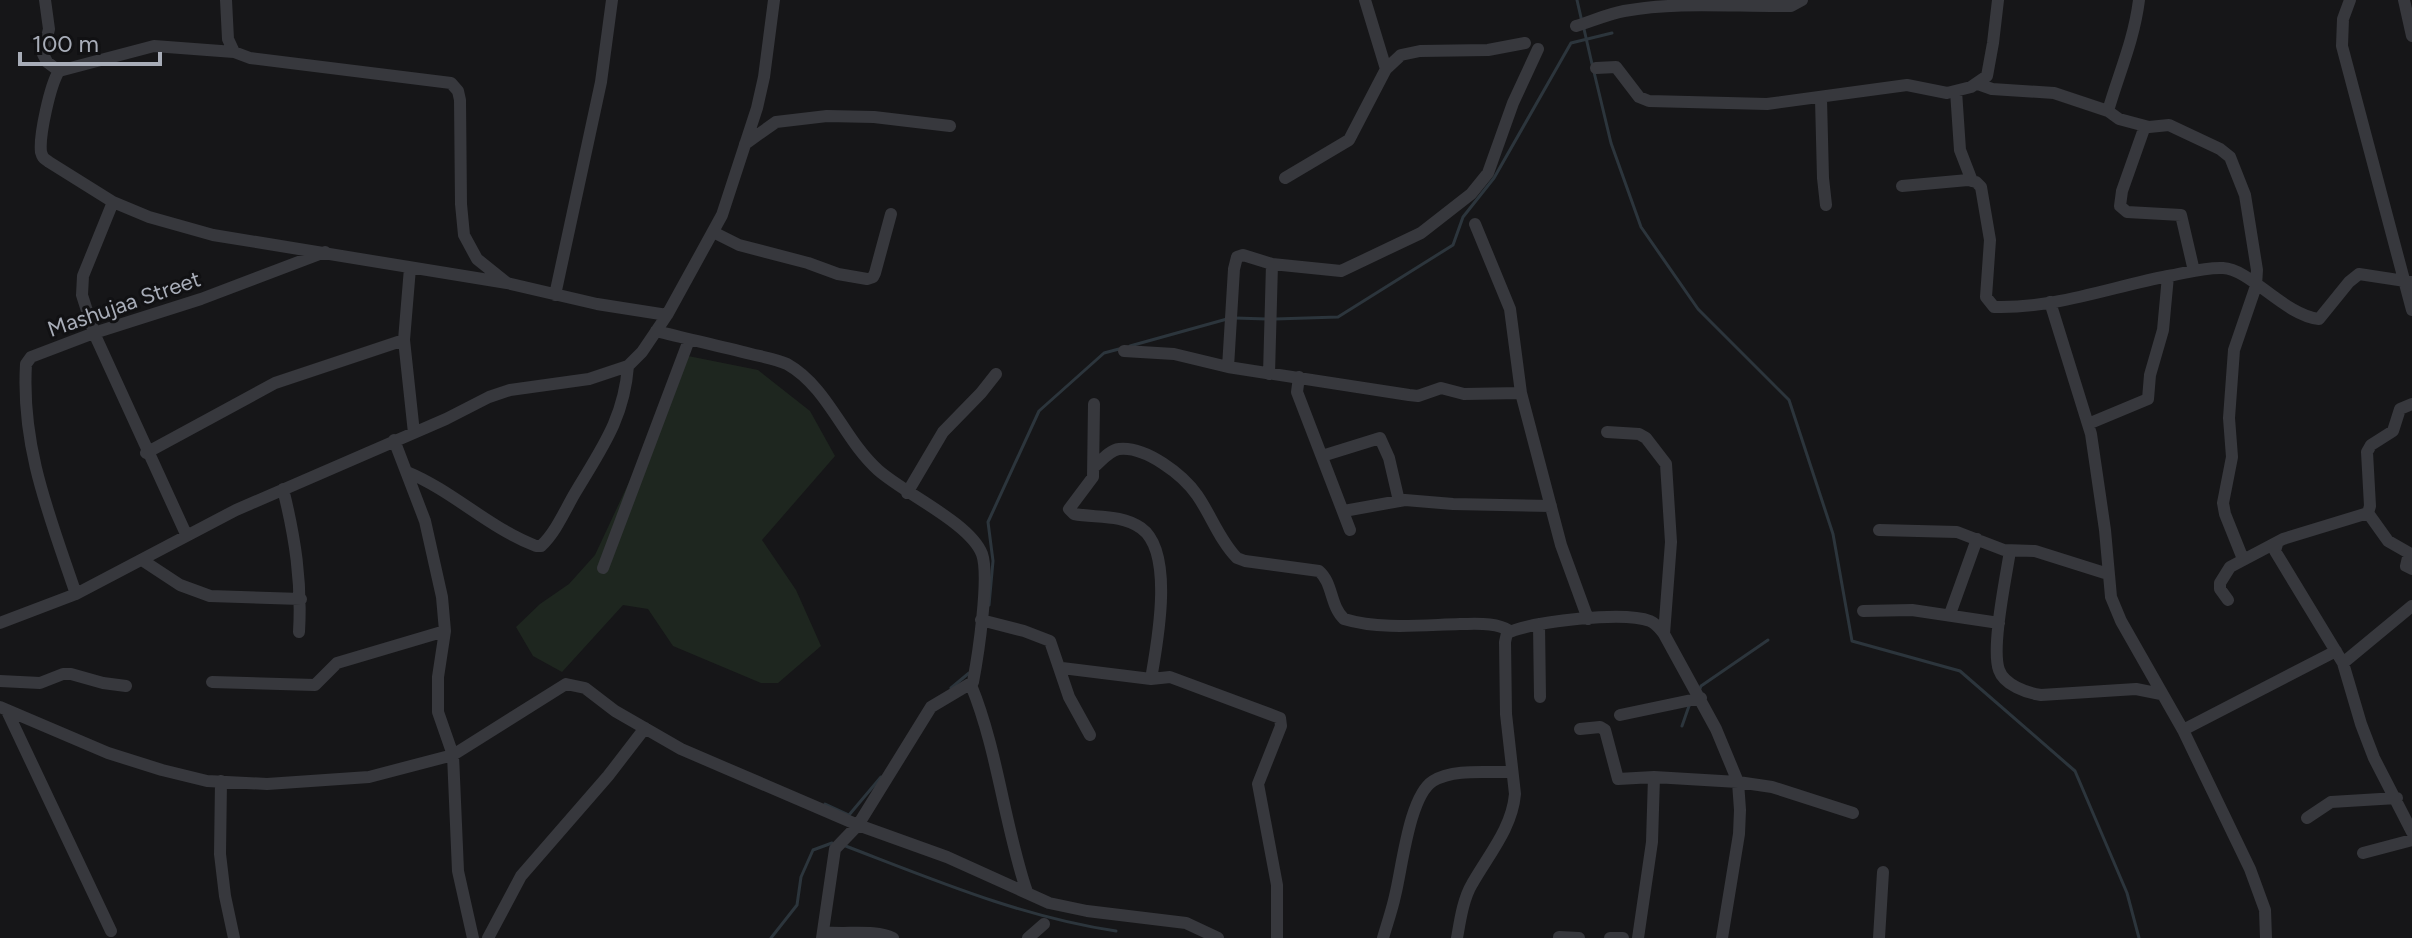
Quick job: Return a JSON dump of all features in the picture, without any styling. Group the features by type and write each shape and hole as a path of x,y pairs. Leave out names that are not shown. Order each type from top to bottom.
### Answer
{"street":[{"path":"45,0 49,29 43,54 47,62 59,71"},
{"path":"226,0 228,39 234,52"},
{"path":"555,295 601,82 612,0"},
{"path":"0,623 76,594 186,534 489,397 510,390 589,379 628,366 642,352 667,315 726,203 764,77 774,0"},
{"path":"1365,0 1386,69"},
{"path":"1576,26 1621,12 1652,7 1791,6 1802,0"},
{"path":"1596,68 1616,67 1639,97 1649,101 1750,104 1821,99 1907,85 1947,93 1978,84 1987,76 1998,0"},
{"path":"2108,111 2118,74 2132,44 2139,0"},
{"path":"2359,0 2348,6 2342,34 2348,73 2408,282 2412,310"},
{"path":"2404,0 2412,36"},
{"path":"1285,178 1349,140 1393,59 1409,52 1488,50 1525,43"},
{"path":"507,283 477,259 464,235 460,100 458,91 451,83 250,58 234,52 154,46 59,71 53,79 41,151 44,158 113,202 149,217 213,235 507,283 667,315"},
{"path":"1228,367 1236,259 1243,255 1272,264 1332,272 1345,270 1421,233 1471,194 1488,173 1513,103 1538,49"},
{"path":"1978,84 1995,89 2054,93 2108,111 2116,118 2145,126 2173,127 2220,149 2230,157 2246,200 2257,270 2256,286 2234,350 2229,418 2232,457 2223,503 2243,559"},
{"path":"1956,91 1960,150 1972,181 1982,190 1990,240 1986,297 1994,307 2012,308 2050,302 2220,268 2234,270 2306,316 2319,319 2359,274 2408,282"},
{"path":"1821,99 1826,205"},
{"path":"745,144 773,123 827,116 874,117 950,126"},
{"path":"2145,126 2122,191 2121,208 2127,212 2181,215 2194,271"},
{"path":"1902,186 1972,181"},
{"path":"113,202 83,276 82,295 94,333 146,453 186,534"},
{"path":"713,232 739,245 838,274 869,279 875,273 891,214"},
{"path":"1475,224 1512,317 1521,393 1573,585 1588,619"},
{"name":"Mashujaa Street","path":"76,594 32,460 26,364 31,357 201,299 325,252"},
{"path":"1269,374 1272,264"},
{"path":"410,268 404,340 414,433"},
{"path":"2088,424 2148,399 2150,375 2163,330 2168,276"},
{"path":"2050,302 2088,424 2099,479 2111,597 2118,615 2183,730 2262,898 2266,938"},
{"path":"656,331 742,351 789,366 814,388 866,459 907,493 948,518 980,550 984,574 981,620 971,685 986,728 1012,849 1027,892"},
{"path":"146,453 275,383 404,340"},
{"path":"603,568 689,340"},
{"path":"1124,351 1174,354 1228,367 1418,396 1441,388 1464,394 1521,393"},
{"path":"407,472 445,490 507,533 541,546 613,430 624,398 628,366"},
{"path":"907,493 943,432 996,374"},
{"path":"1299,377 1297,392 1350,530"},
{"path":"1094,404 1092,481 1070,505 1071,512 1128,522 1147,534 1156,553 1161,589 1151,679"},
{"path":"2368,513 2367,452 2371,445 2393,431 2400,409 2412,404"},
{"path":"1607,432 1627,432 1646,438 1666,464 1671,542 1664,634"},
{"path":"1322,456 1380,438 1389,458 1399,501"},
{"path":"394,440 431,544 442,597 445,631 436,694 438,712 453,755 458,871 472,938"},
{"path":"1094,467 1118,449 1139,452 1158,462 1194,491 1237,558 1319,571 1324,576 1337,612 1344,619 1396,625 1481,624 1510,631 1539,624 1588,619 1648,620 1657,625 1701,698 1738,782 1739,834 1722,938"},
{"path":"283,489 296,542 301,599 299,632"},
{"path":"1344,511 1399,501 1551,506"},
{"path":"2228,600 2220,589 2221,580 2230,567 2283,539 2368,513"},
{"path":"2368,513 2388,541 2408,551 2406,566 2412,569"},
{"path":"1879,530 1953,532 2010,551 2035,551 2108,574"},
{"path":"1950,614 1977,539"},
{"path":"2277,544 2275,551 2343,663 2370,747 2412,832"},
{"path":"2010,551 1999,623 1999,670 2012,684 2031,693 2045,695 2136,689 2161,694"},
{"path":"142,560 180,585 210,596 301,599"},
{"path":"2343,663 2412,606"},
{"path":"1863,611 1902,609 1999,623"},
{"path":"981,620 1046,638 1053,644 1069,697 1090,735"},
{"path":"1539,624 1540,697"},
{"path":"212,682 311,686 337,663 445,631"},
{"path":"1457,938 1470,886 1510,818 1515,794 1504,671 1505,642 1510,631"},
{"path":"2183,730 2336,651"},
{"path":"1062,668 1151,679 1170,677 1280,718 1258,784 1277,885 1277,938"},
{"path":"0,681 40,683 67,674 126,686"},
{"path":"4,709 118,756 192,778 267,784 369,777 453,755 566,684 585,688 681,749 858,825 947,857 1049,903 1087,911 1186,923 1198,934 1218,938"},
{"path":"893,938 883,934 822,935 833,855 840,842 858,825 931,707 971,685"},
{"path":"1620,715 1701,698"},
{"path":"4,709 111,931"},
{"path":"1580,729 1600,727 1605,730 1617,779 1654,777 1738,782 1772,787 1853,813"},
{"path":"488,938 521,876 645,728"},
{"path":"1383,938 1413,818 1425,787 1451,774 1512,772"},
{"path":"1642,937 1652,842 1654,777"},
{"path":"221,781 220,854 234,938"},
{"path":"2307,818 2331,802 2397,798"},
{"path":"2363,853 2412,840"},
{"path":"1879,938 1883,872"},
{"path":"1028,938 1044,924"},
{"path":"1559,937 1579,938"},
{"path":"1610,938 1623,938"}],"shaded area":[{"path":"688,356 758,370 810,411 835,456 762,540 796,590 821,646 778,683 761,683 673,646 648,609 623,605 562,672 533,656 516,627 540,604 569,584 595,555"}],"waterway":[{"path":"1577,0 1582,22"},
{"path":"1584,29 1592,64"},
{"path":"1275,319 1338,317 1453,245 1463,217 1494,178 1571,43 1612,33"},
{"path":"1594,72 1611,143 1641,227 1698,309 1789,400 1833,534 1852,641 1960,671 2075,771 2127,893 2139,938"},
{"path":"1235,318 1267,319"},
{"path":"1130,346 1227,319"},
{"path":"989,605 993,561 988,522 1039,411 1104,353 1119,349"},
{"path":"1699,691 1701,686 1768,640"},
{"path":"951,688 969,673"},
{"path":"1682,726 1690,703"},
{"path":"825,804 849,815 881,777"},
{"path":"771,938 797,905 801,877 813,850 832,843"},
{"path":"843,845 1011,907 1116,931"}]}
